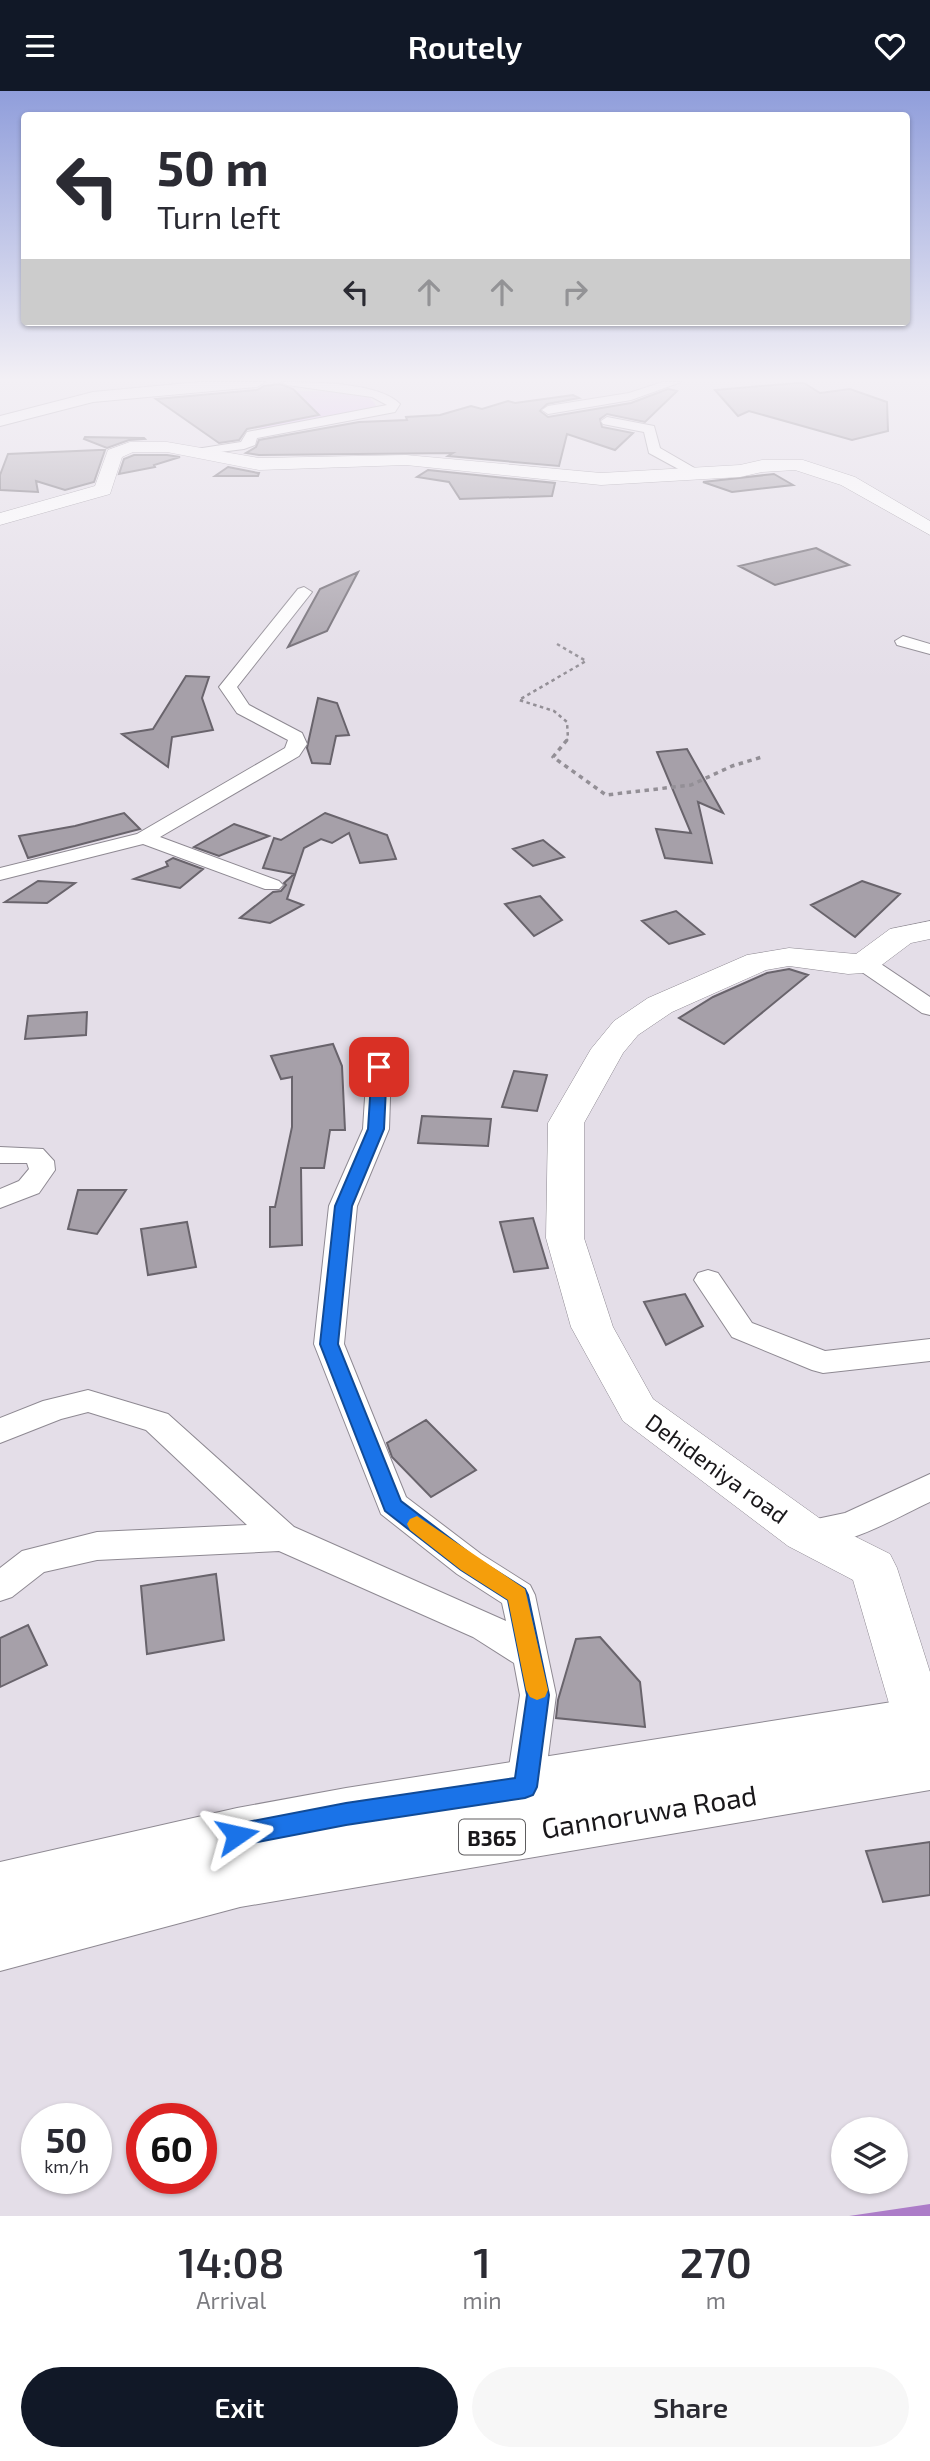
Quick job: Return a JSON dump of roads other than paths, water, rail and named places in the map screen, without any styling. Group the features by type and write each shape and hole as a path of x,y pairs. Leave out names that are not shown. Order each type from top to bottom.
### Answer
{"main road":[{"name":"Gannoruwa Road","path":"0,1941 58,1901 250,1833 346,1814 525,1787 927,1741"},
{"name":"Gannoruwa Road","path":"0,1890 58,1901 240,1879 927,1741"}],"street":[{"path":"0,519 103,490 106,481"},
{"path":"848,481 930,529"},
{"path":"0,874 144,838 292,752 298,744 296,737 243,709 228,687 304,592"},
{"path":"903,641 930,649"},
{"path":"144,838 272,885"},
{"path":"930,930 901,936 864,963 930,1008"},
{"name":"Dehideniya road","path":"864,963 848,964 789,957 758,962 660,1005 625,1028 608,1049 566,1123 565,1238 593,1327 638,1410 805,1533 873,1568 927,1741"},
{"path":"379,1067 376,1129 344,1206 329,1344 393,1506 469,1564 518,1595 538,1695 525,1787"},
{"path":"0,1155 34,1155 41,1161 42,1170 29,1187 0,1199"},
{"path":"708,1280 742,1330 823,1361 930,1350"},
{"path":"0,1431 54,1409 88,1401 157,1422 282,1537 485,1626 532,1657"},
{"path":"805,1533 851,1525 930,1486"},
{"path":"0,1587 34,1562 97,1546 282,1537"}]}
